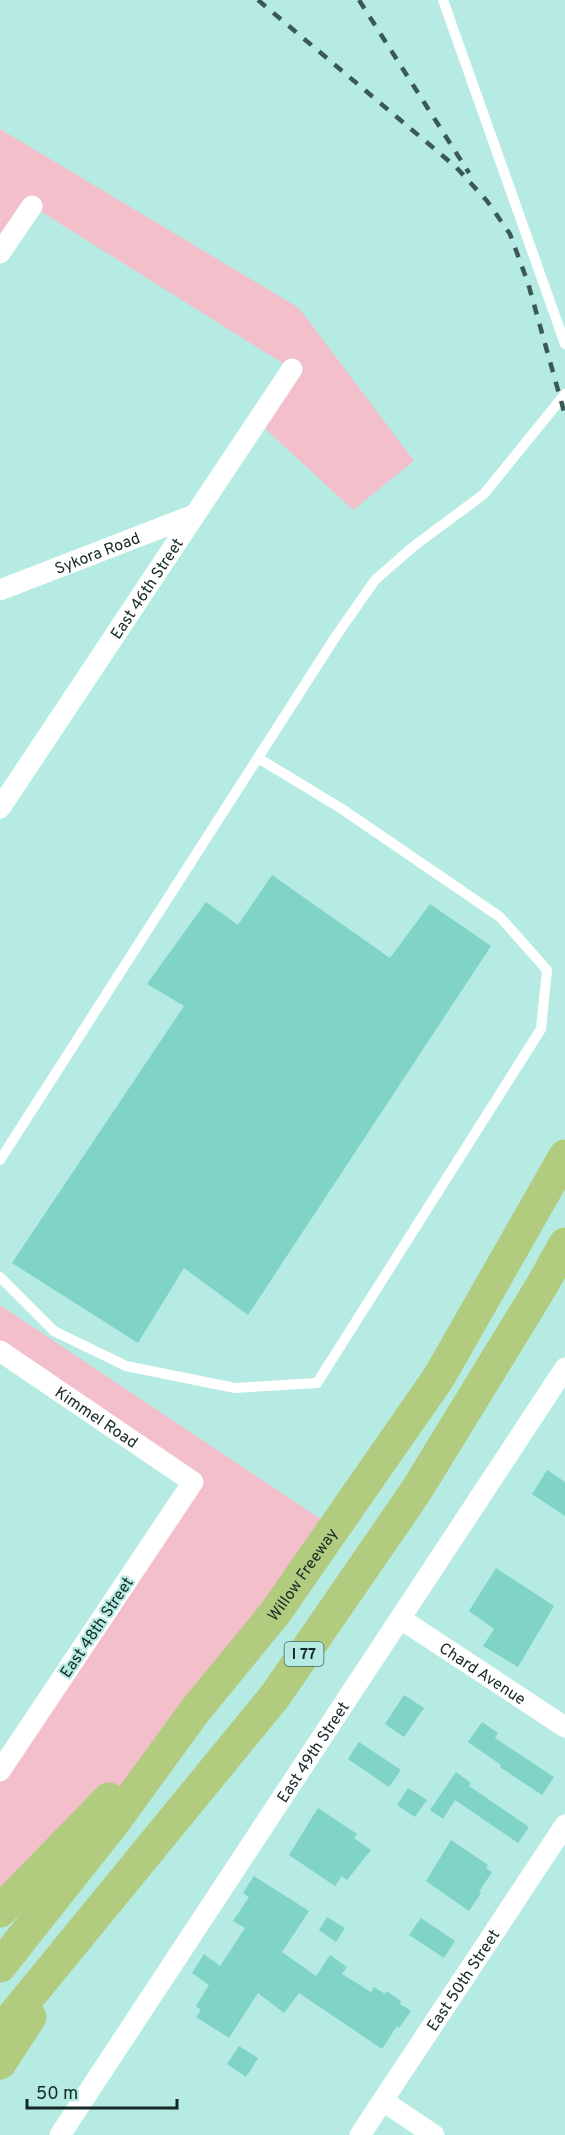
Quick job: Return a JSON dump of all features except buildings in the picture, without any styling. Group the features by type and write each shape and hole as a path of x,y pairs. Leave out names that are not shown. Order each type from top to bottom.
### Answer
{"highway":[{"name":"Willow Freeway","path":"0,1966 114,1822 194,1712 275,1613 439,1377 565,1156"},
{"name":"I 77","path":"0,2032 275,1696 416,1491 565,1244"},
{"path":"0,1911 194,1712"},
{"path":"0,2063 105,1905"}],"street":[{"path":"0,253 32,206"},
{"name":"East 46th Street","path":"0,808 292,369"},
{"name":"Sykora Road","path":"0,590 194,515"},
{"name":"Kimmel Road","path":"0,1351 193,1482"},
{"name":"East 49th Street","path":"60,2135 565,1368"},
{"name":"East 48th Street","path":"0,1771 193,1482"},
{"name":"Chard Avenue","path":"401,1618 565,1727"},
{"name":"East 50th Street","path":"360,2135 565,1824"},
{"path":"382,2101 434,2135"}],"lane":[{"path":"443,0 565,344"},
{"path":"0,1160 336,636 375,580 414,546 484,494 565,394"},
{"path":"0,1277 54,1331 126,1366 235,1388 317,1383 541,1029 547,970 500,917 342,809 258,758"}],"shaded area":[{"path":"0,129 299,308 414,461 353,510 257,421 292,369 32,206 0,253"},
{"path":"0,1305 334,1528 194,1712 0,1911 0,1771 193,1482 0,1351"}],"railway":[{"path":"258,0 456,167 487,201 510,234 528,283 565,415"},
{"path":"359,0 469,173"}]}
